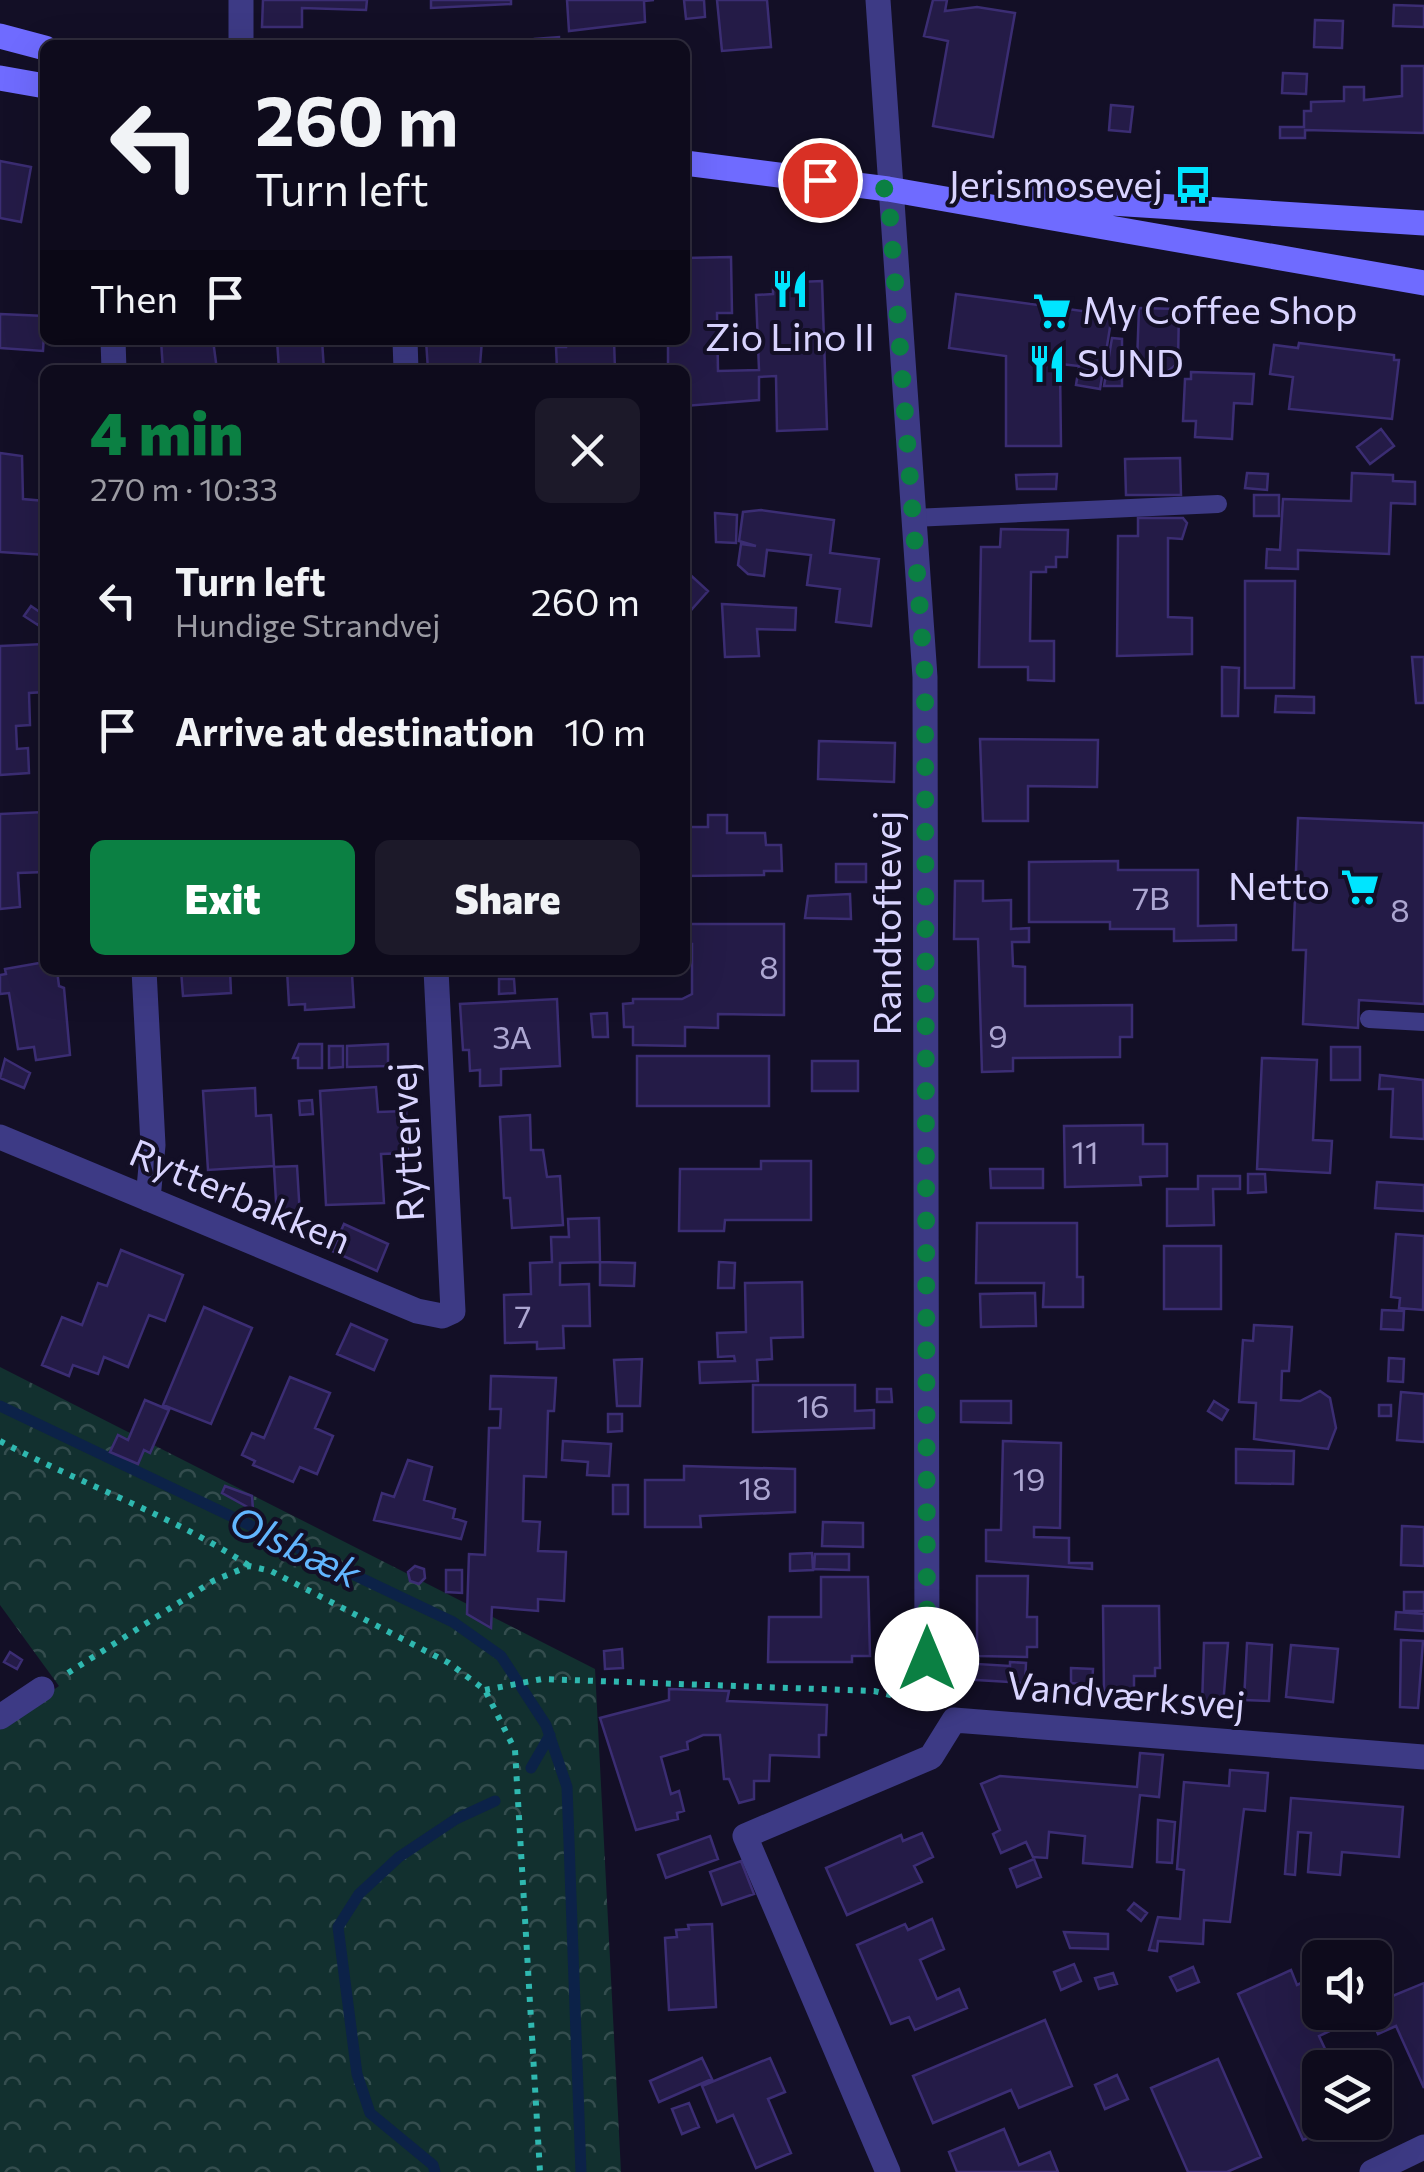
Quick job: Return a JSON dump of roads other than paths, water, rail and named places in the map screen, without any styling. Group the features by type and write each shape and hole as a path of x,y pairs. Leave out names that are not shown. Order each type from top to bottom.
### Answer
{"main road":[{"path":"0,36 40,47"},
{"path":"0,78 40,85"},
{"path":"690,164 888,189 1424,283"},
{"path":"888,189 1424,223"}],"street":[{"path":"241,40 242,0"},
{"name":"Randtoftevej","path":"878,0 888,189 925,677 927,1659"},
{"path":"144,975 153,1144 148,1199"},
{"name":"Ryttervej","path":"436,975 453,1311"},
{"name":"Rytterbakken","path":"0,1137 417,1311 442,1316 453,1311"},
{"path":"0,1716 42,1689"},
{"name":"Vandværksvej","path":"888,2172 744,1836 931,1758 954,1720 1424,1757"},
{"path":"1372,2172 1424,2148"}],"lane":[{"path":"913,518 1218,504"},
{"path":"1369,1019 1424,1022"}],"waterway":[{"name":"Olsbæk","path":"0,1406 453,1622 501,1656 546,1725 567,1787 581,2172"},
{"name":"Olsbæk","path":"531,1768 550,1735"},
{"name":"Olsbæk","path":"435,2172 433,2165 370,2113 357,2074 338,1927 359,1894 399,1857 456,1819 495,1801"}],"place":[{"name":"Jerismosevej","path":"1193,185"},
{"name":"Zio Lino II","path":"790,289"},
{"name":"My Coffee Shop","path":"1052,311"},
{"name":"SUND","path":"1047,364"},
{"name":"Netto","path":"1360,887"}]}
